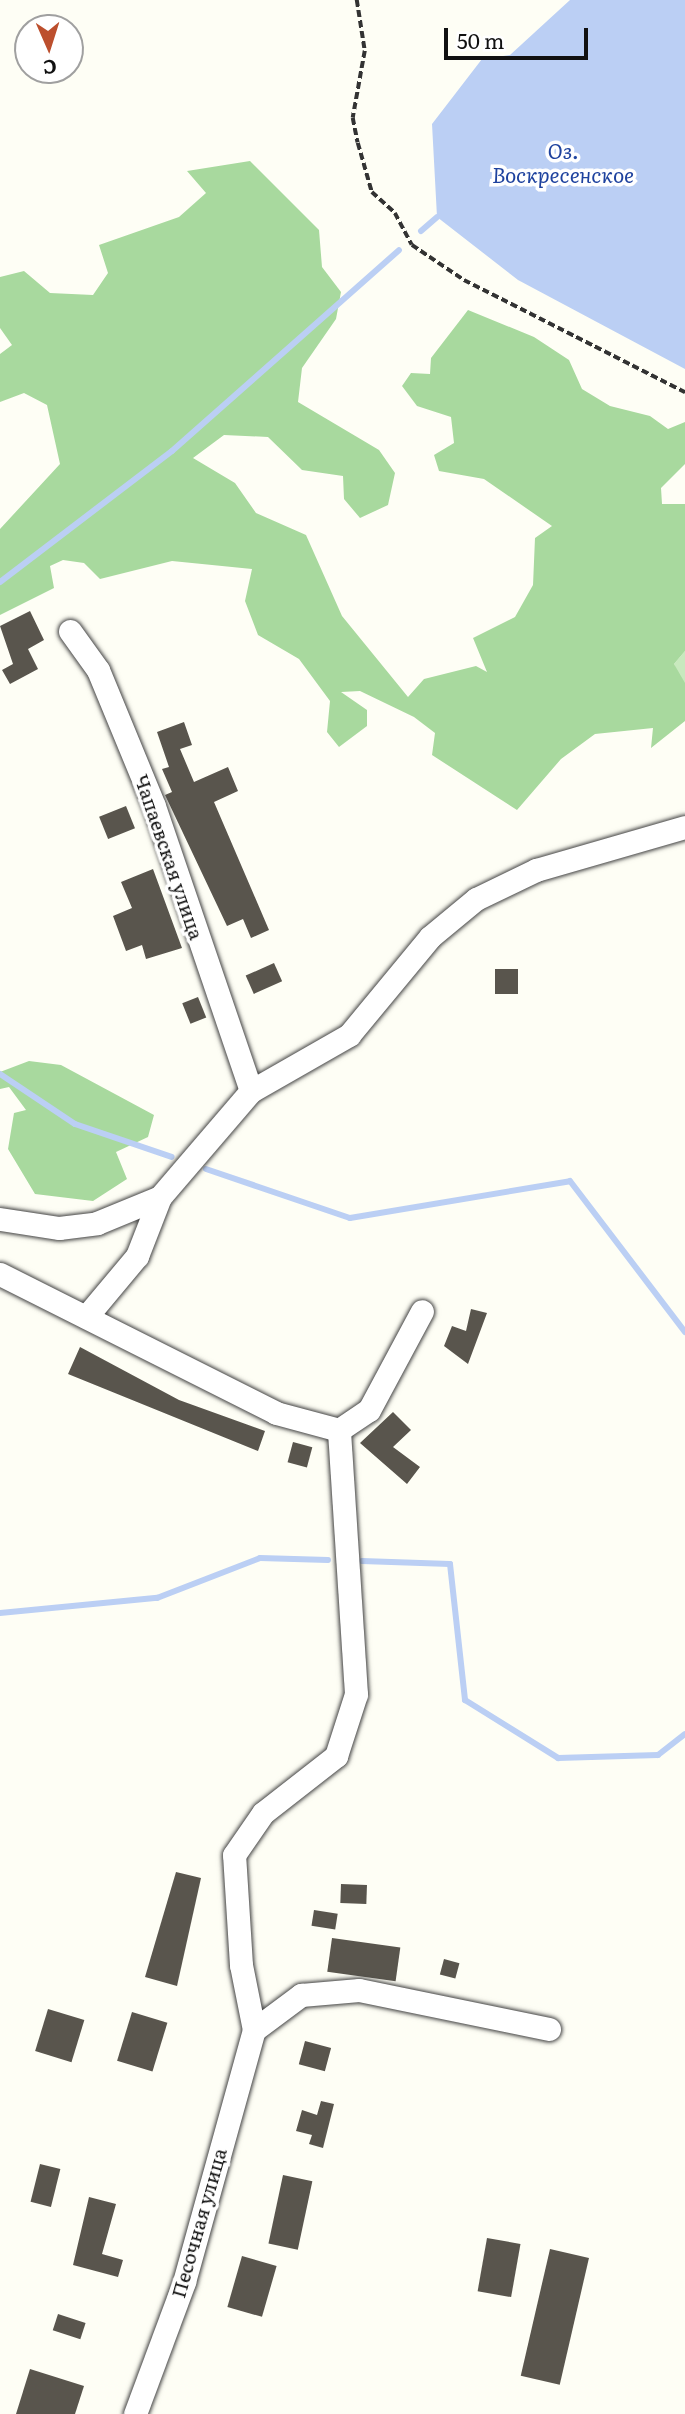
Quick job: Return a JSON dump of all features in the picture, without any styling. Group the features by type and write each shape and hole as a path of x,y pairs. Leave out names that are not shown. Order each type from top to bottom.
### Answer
{"street":[{"name":"Чапаевская улица","path":"70,631 98,670 154,806 251,1091"},
{"path":"86,1317 137,1256 160,1197 251,1091 349,1035 430,937 476,899 536,870 685,827"},
{"path":"0,1219 59,1228 97,1223 160,1197"},
{"path":"0,1274 276,1413 339,1430 369,1410 422,1311"},
{"path":"339,1430 356,1694 336,1756 263,1813 234,1855 240,1965 254,2030 301,1995 359,1990 549,2029"},
{"name":"Песочная улица","path":"135,2414 184,2282 254,2030"}],"path":[{"path":"357,0 365,51 353,118 358,143 372,192 395,213 412,245 464,280 685,392"}],"green space":[{"path":"250,161 319,230 322,267 341,292 336,319 302,368 298,402 379,450 395,473 388,505 360,518 344,499 343,476 302,470 268,437 224,435 193,458 235,483 256,513 306,535 342,616 408,697 424,679 476,666 487,672 473,638 515,617 533,585 535,538 552,526 484,479 439,471 434,455 454,443 451,417 417,406 402,386 411,373 430,374 431,358 468,310 534,337 569,360 582,389 610,406 650,416 668,429 685,422 685,464 661,488 662,504 685,504 685,651 674,664 685,683 685,721 651,748 653,728 595,734 561,759 517,810 432,755 435,733 414,717 360,691 341,692 367,710 367,726 339,747 327,732 330,701 299,659 258,635 245,601 252,569 172,561 100,579 84,563 63,560 50,566 54,588 0,615 0,529 60,464 47,405 24,393 0,402 0,354 12,345 0,328 0,277 24,271 50,293 93,295 108,273 99,245 179,217 206,193 187,171"},
{"path":"685,651 685,683 682,684 674,664"},
{"path":"29,1061 61,1065 154,1115 148,1137 116,1152 127,1179 93,1201 35,1194 8,1149 14,1113 26,1110 9,1087 0,1089 0,1072"}],"water":[{"name":"Оз. Воскресенское","path":"570,0 685,0 685,369 518,280 437,217 432,124 482,59 510,55"}],"building":[{"path":"30,611 44,640 28,649 38,669 10,684 2,670 13,664 0,626"},
{"path":"184,722 192,745 180,749 194,782 228,767 238,791 214,802 269,930 251,938 243,919 227,926 165,795 172,792 162,769 169,767 157,732"},
{"path":"126,806 135,828 108,839 99,817"},
{"path":"153,869 182,948 146,959 142,945 126,951 113,916 132,908 121,882"},
{"path":"274,963 282,981 254,994 246,976"},
{"path":"495,969 518,969 518,994 495,994"},
{"path":"198,997 206,1017 190,1024 182,1003"},
{"path":"471,1309 487,1313 468,1364 444,1346 452,1326 466,1331"},
{"path":"80,1347 179,1400 265,1431 258,1451 68,1374"},
{"path":"393,1412 411,1430 393,1447 420,1467 407,1484 360,1443"},
{"path":"293,1442 312,1447 307,1467 288,1462"},
{"path":"176,1872 201,1878 177,1986 145,1977"},
{"path":"341,1884 367,1885 366,1904 340,1903"},
{"path":"314,1910 338,1914 335,1930 311,1926"},
{"path":"332,1938 400,1948 396,1981 327,1972"},
{"path":"444,1959 459,1963 455,1979 440,1974"},
{"path":"48,2009 84,2020 71,2062 35,2051"},
{"path":"132,2012 167,2023 152,2072 117,2061"},
{"path":"305,2041 331,2048 325,2071 299,2064"},
{"path":"321,2101 334,2104 323,2148 309,2144 312,2135 296,2131 302,2110 317,2115"},
{"path":"40,2164 60,2169 51,2207 31,2202"},
{"path":"283,2175 312,2181 298,2250 268,2243"},
{"path":"89,2197 116,2204 102,2254 123,2260 118,2277 73,2265"},
{"path":"487,2238 520,2244 511,2297 478,2291"},
{"path":"550,2249 589,2258 560,2385 521,2376"},
{"path":"242,2256 277,2266 262,2317 227,2307"},
{"path":"58,2314 86,2323 80,2339 53,2330"},
{"path":"30,2369 84,2386 75,2414 16,2414"}],"waterway":[{"path":"421,231 437,217"},
{"path":"0,582 172,451 399,250"},
{"path":"0,1074 75,1124 172,1157"},
{"path":"206,1169 350,1218 570,1181 685,1332"},
{"path":"0,1613 157,1598 260,1558 328,1560"},
{"path":"362,1561 450,1564 465,1700 558,1758 658,1755 685,1734"}]}
